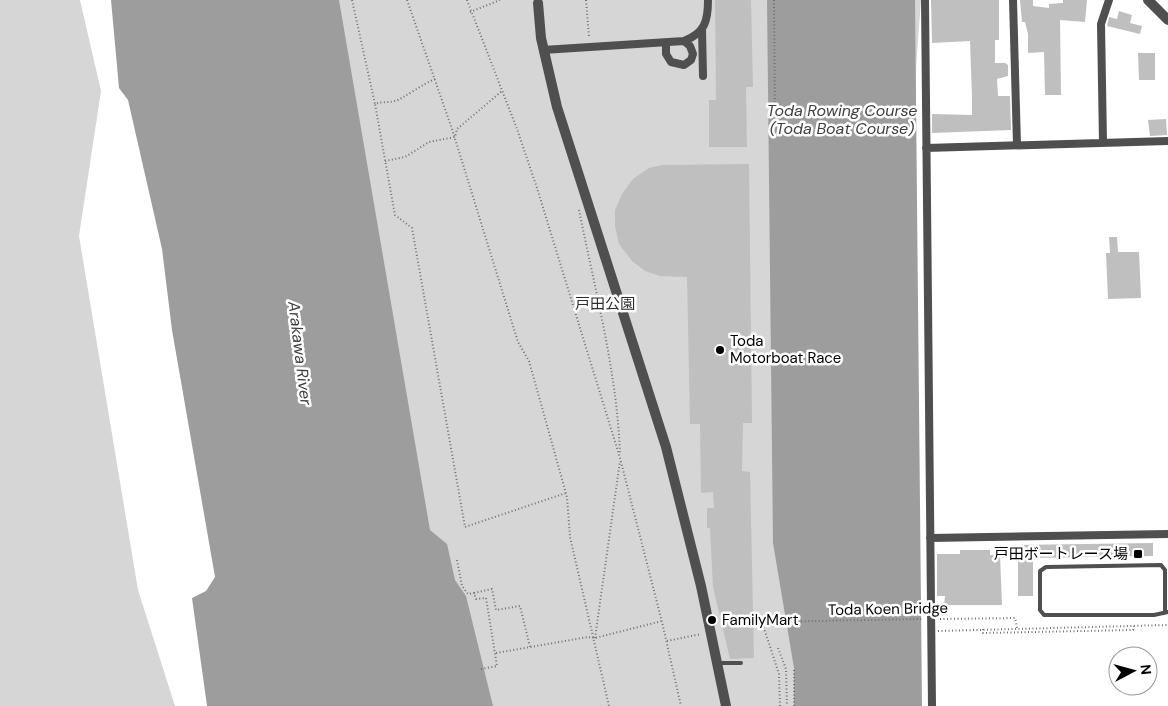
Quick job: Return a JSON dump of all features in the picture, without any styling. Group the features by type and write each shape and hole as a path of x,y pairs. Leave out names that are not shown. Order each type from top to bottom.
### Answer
{"street":[{"path":"543,50 684,41 702,30 708,21 708,0"},
{"path":"925,0 932,706"},
{"path":"1013,0 1017,145"},
{"path":"1103,142 1101,24 1109,0"},
{"path":"1148,0 1168,20"},
{"path":"538,3 543,50 557,106 666,448 701,586 726,706"},
{"path":"702,30 704,76"},
{"path":"666,43 666,54 671,62 684,65 691,60 693,54 690,46 684,41"},
{"path":"926,148 1168,141"},
{"path":"930,538 1168,534"}],"lane":[{"path":"1161,565 1165,570 1167,612 1154,614 1044,615 1040,610 1040,571 1046,567 1161,565"},
{"path":"717,663 741,663"}],"path":[{"path":"352,0 375,104 395,215 412,228 465,527 566,493"},
{"path":"407,0 454,137 518,342 529,361 566,493 570,537 595,638 609,706"},
{"path":"467,0 537,188 620,458 667,641 681,706"},
{"path":"470,12 500,0"},
{"path":"586,0 589,37"},
{"path":"774,0 775,111"},
{"path":"375,104 384,100 396,102 420,85 435,79"},
{"path":"454,137 457,129 502,90"},
{"path":"385,161 405,157 428,142 454,137"},
{"path":"578,205 612,376 619,426 620,458 595,638"},
{"path":"457,560 462,586 468,594 492,590 496,610 520,606 530,648"},
{"path":"474,592 476,600 486,598 496,654 497,666 481,669"},
{"name":"Toda Koen Bridge","path":"937,619 1015,618 1017,628"},
{"name":"Toda Koen Bridge","path":"780,706 780,674 762,622 927,619"},
{"path":"496,654 588,637 595,638 662,621"},
{"path":"932,631 1168,625"},
{"path":"983,629 983,633 1134,630 1134,626"},
{"path":"667,641 700,634 704,641"},
{"path":"778,648 786,669 787,706"},
{"path":"794,670 794,706"}],"green space":[{"path":"0,0 80,0 101,91 79,236 138,590 175,706 0,706"},
{"name":"戸田公園","path":"257,0 921,0 916,68 917,706 353,706"}],"water":[{"name":"Arakawa River","path":"111,0 339,0 430,530 447,544 455,580 466,596 493,706 207,706 192,598 206,591 215,577 172,330 162,249 128,100 119,88"},
{"name":"Toda Rowing Course (Toda Boat Course)","path":"767,0 915,0 922,706 794,706 794,668 773,543"}],"building":[{"path":"715,0 751,0 753,87 746,87 747,147 709,147 709,100 716,100"},
{"path":"931,0 999,0 999,40 995,40 995,63 1005,63 1008,65 1008,76 997,79 998,96 1010,96 1011,130 932,133 932,114 972,115 972,97 970,41 932,43"},
{"path":"1020,0 1033,0 1033,6 1049,8 1049,4 1063,3 1063,0 1087,0 1085,22 1060,20 1061,95 1045,95 1044,52 1028,53 1028,34 1025,22 1022,22"},
{"path":"1119,11 1132,15 1130,23 1142,26 1140,34 1107,26 1109,17 1117,19"},
{"path":"1138,53 1155,53 1155,80 1139,80"},
{"path":"1166,119 1167,135 1150,136 1148,120"},
{"name":"Toda Motorboat Race","path":"749,164 752,423 743,423 742,471 750,472 754,658 730,659 713,587 710,528 707,528 707,508 714,508 713,492 701,493 700,424 690,424 687,277 660,276 645,271 632,261 619,244 615,226 615,210 622,194 633,179 649,168 662,165"},
{"path":"1109,237 1117,237 1118,252 1139,252 1141,298 1108,299 1106,253 1110,253"},
{"path":"1153,543 1153,556 1033,558 1033,596 1018,596 1018,557 1013,557 1013,545"},
{"path":"960,550 990,550 990,555 1000,555 1002,605 944,605 945,596 937,596 937,554 960,554"}],"place":[{"name":"Toda Motorboat Race","path":"720,350"},
{"name":"戸田ボートレース場","path":"1138,554"},
{"name":"FamilyMart","path":"712,620"}]}
